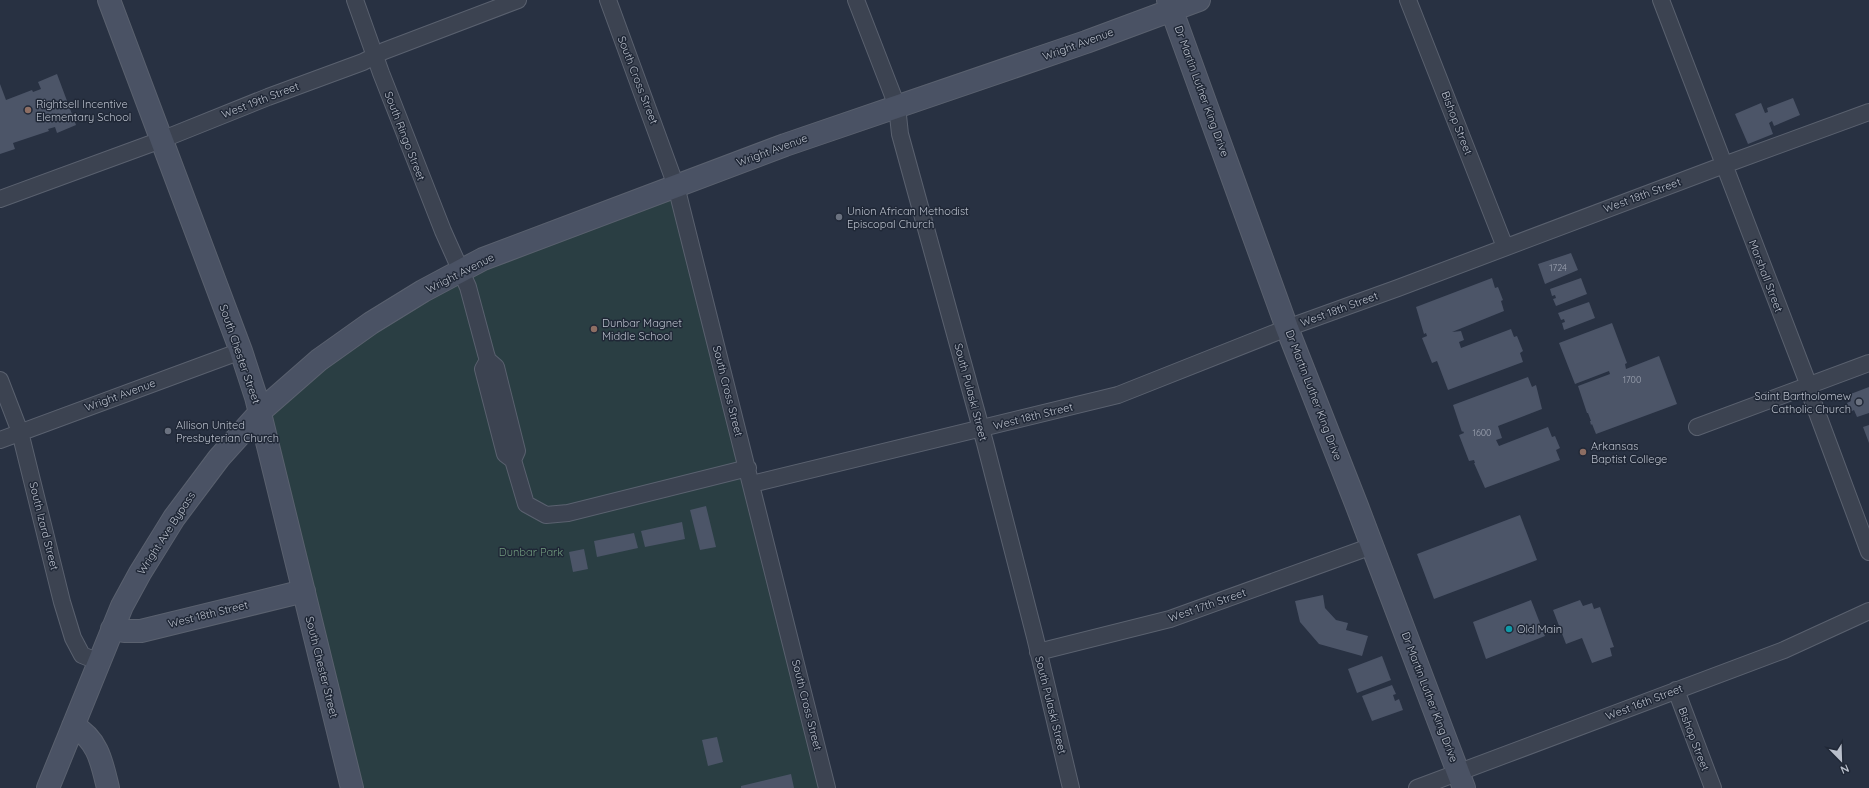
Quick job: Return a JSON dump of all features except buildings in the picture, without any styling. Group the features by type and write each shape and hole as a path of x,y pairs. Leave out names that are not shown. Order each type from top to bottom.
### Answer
{"main road":[{"name":"South Chester Street","path":"109,0 241,351 260,414 352,788"},
{"name":"Wright Avenue","path":"359,332 423,291 483,259 676,186 897,106 1086,42 1170,5 1199,0"},
{"name":"Dr Martin Luther King Drive","path":"1170,5 1288,328 1461,781"},
{"name":"Wright Ave Bypass","path":"48,788 112,629 140,572 174,518 219,458 260,414 308,370 359,332"},
{"name":"West 18th Street","path":"112,629 141,631 304,591"},
{"path":"73,726 80,730 95,745 100,755 108,788"}],"street":[{"name":"South Ringo Street","path":"355,0 375,56 443,231 462,270 488,360 496,367 517,451 513,460 526,504 546,515 568,513 748,468"},
{"name":"West 19th Street","path":"0,199 161,140 375,56 384,51 518,0"},
{"name":"South Cross Street","path":"608,0 676,186 748,468 827,788"},
{"name":"South Pulaski Street","path":"856,0 897,106 900,134 981,428 1071,788"},
{"name":"Bishop Street","path":"1408,0 1505,246"},
{"name":"Marshall Street","path":"1661,0 1809,386 1812,400 1869,552"},
{"name":"West 18th Street","path":"752,484 1118,395 1288,328 1398,288 1505,246 1869,112"},
{"name":"Wright Avenue","path":"0,440 241,351"},
{"path":"1697,427 1869,363"},
{"name":"South Izard Street","path":"0,380 20,432 62,602 73,638 82,655 99,662"},
{"name":"West 17th Street","path":"1038,652 1170,619 1372,546"},
{"name":"West 16th Street","path":"1417,788 1461,781 1676,690 1784,650 1869,610"},
{"name":"Bishop Street","path":"1676,690 1713,788"}],"green space":[{"name":"Dunbar Park","path":"676,186 827,788 351,788 260,414 462,270"}],"place":[{"name":"Rightsell Incentive Elementary School","path":"28,110"},
{"name":"Union African Methodist Episcopal Church","path":"839,217"},
{"name":"Dunbar Magnet Middle School","path":"594,329"},
{"name":"Saint Bartholomew Catholic Church","path":"1859,402"},
{"name":"Allison United Presbyterian Church","path":"168,431"},
{"name":"Arkansas Baptist College","path":"1583,452"},
{"name":"Old Main","path":"1509,629"}]}
